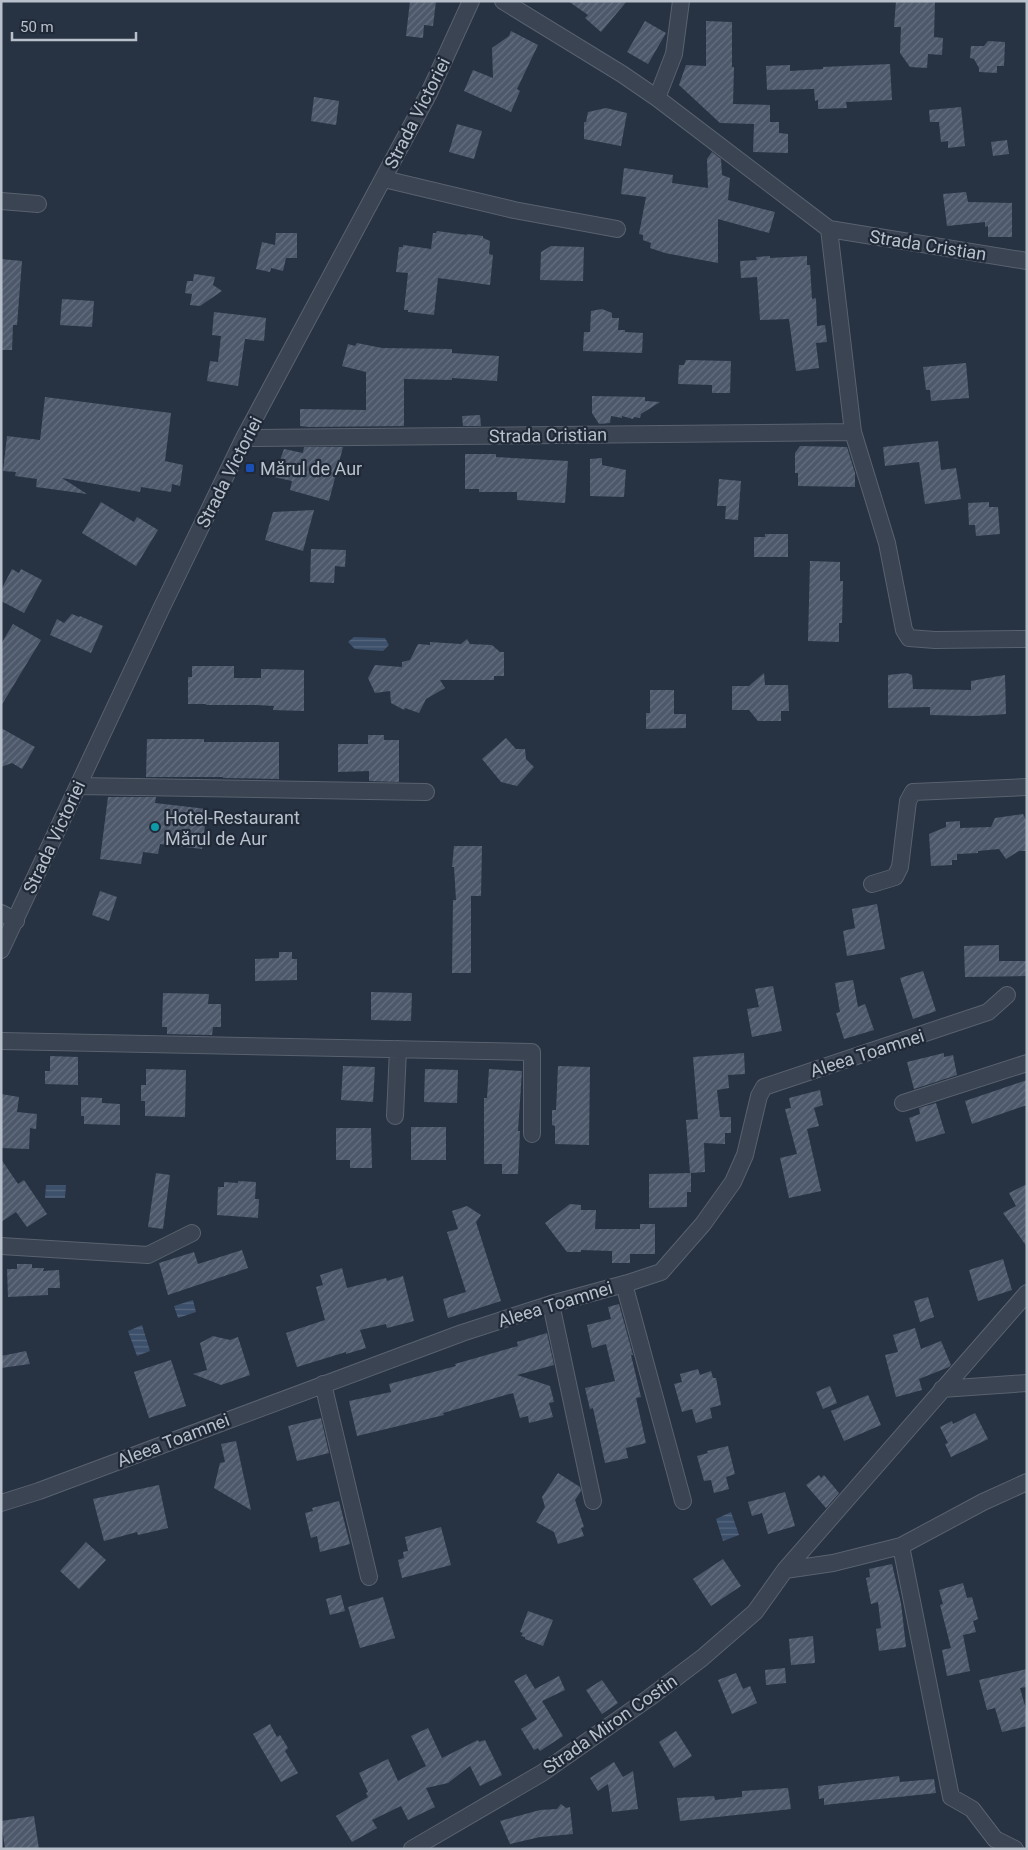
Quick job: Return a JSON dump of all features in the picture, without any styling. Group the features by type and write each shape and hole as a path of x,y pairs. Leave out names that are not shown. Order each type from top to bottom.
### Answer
{"street":[{"name":"Strada Cristian","path":"503,1 658,98 829,229 1027,261"},
{"path":"658,98 674,54 681,1"},
{"name":"Strada Victoriei","path":"1,950 161,609 244,438 429,93 468,2"},
{"path":"384,179 514,210 617,229"},
{"path":"1,201 38,204"},
{"path":"829,229 853,432 887,542 904,630 909,638 935,640 1027,639"},
{"name":"Strada Cristian","path":"244,438 853,432"},
{"path":"78,786 426,792"},
{"path":"872,884 895,877 900,867 908,801 913,792 1027,787"},
{"path":"1,913 16,921"},
{"name":"Aleea Toamnei","path":"1,1503 462,1333 551,1304 661,1272 703,1224 733,1182 745,1155 759,1096 764,1087 988,1012 1007,995"},
{"path":"1,1041 532,1052 532,1134"},
{"path":"395,1116 398,1049"},
{"path":"903,1103 1027,1063"},
{"path":"1,1246 148,1255 192,1233"},
{"path":"624,1284 683,1501"},
{"name":"Strada Miron Costin","path":"412,1849 542,1773 649,1698 702,1658 755,1612 785,1570 1027,1293"},
{"path":"551,1304 593,1501"},
{"path":"942,1389 1027,1383"},
{"path":"323,1384 369,1577"},
{"path":"785,1570 834,1563 901,1546 983,1502 1027,1482"},
{"path":"901,1546 951,1796 972,1809 995,1839 1015,1849"},
{"path":"1019,1849 1027,1848"}],"water":[{"path":"354,637 385,638 389,645 383,651 355,649 348,642"},
{"path":"46,1185 66,1185 65,1198 45,1198"},
{"path":"193,1300 196,1312 178,1318 174,1306"},
{"path":"142,1325 150,1351 137,1356 128,1331"},
{"path":"731,1512 739,1535 723,1541 716,1519"}],"building":[{"path":"410,1 436,1 433,26 424,25 423,38 406,36"},
{"path":"568,1 627,1 601,32 585,18 588,15"},
{"path":"896,1 935,1 934,37 943,38 942,55 928,54 927,68 910,67 900,53 901,27 894,27"},
{"path":"645,21 666,33 648,64 627,52"},
{"path":"706,21 732,22 733,104 770,105 770,122 779,122 779,133 788,134 788,153 753,152 754,124 720,123 679,85 686,65 706,66"},
{"path":"511,31 538,45 517,89 520,91 511,112 464,91 473,70 493,78 492,48 509,36"},
{"path":"988,41 1005,42 1004,66 997,66 997,73 979,72 974,59 970,58 971,46 984,46"},
{"path":"890,64 892,100 846,102 847,108 818,109 818,100 815,101 814,89 767,90 766,66 790,65 790,71 823,69 823,67"},
{"path":"314,97 339,101 336,125 311,121"},
{"path":"961,107 965,146 948,148 948,141 941,142 939,122 930,122 929,110"},
{"path":"606,108 627,113 621,146 584,139 584,122 586,122 588,112"},
{"path":"457,124 482,131 474,159 449,152"},
{"path":"1007,140 1009,154 993,156 991,142"},
{"path":"712,152 721,159 722,175 730,178 728,200 775,212 769,233 718,219 718,263 665,253 650,248 651,243 643,240 643,235 639,234 646,197 621,194 624,168 673,175 672,183 708,188 707,159"},
{"path":"966,192 968,202 1012,203 1012,237 988,237 988,226 985,227 985,222 947,226 943,194"},
{"path":"437,231 483,236 483,238 490,241 489,254 493,255 490,285 438,278 434,315 408,312 408,310 404,310 408,273 396,272 399,247 403,247 403,245 431,249 433,233"},
{"path":"276,233 297,233 297,258 286,258 283,271 271,268 270,272 256,269 262,242 275,245"},
{"path":"551,246 584,247 583,281 540,280 541,252"},
{"path":"770,256 770,258 807,256 807,265 810,265 812,299 816,298 817,326 825,325 827,342 816,343 819,368 796,371 789,319 760,320 757,277 741,278 740,261 757,260 756,257"},
{"path":"1,259 22,261 17,325 13,325 12,350 1,350"},
{"path":"194,274 215,277 213,285 222,291 200,306 190,305 192,294 185,293 187,281 193,281"},
{"path":"62,299 94,301 92,327 60,325"},
{"path":"602,309 612,313 612,318 619,318 618,330 643,333 642,353 583,351 584,332 590,332 591,311"},
{"path":"214,312 266,318 264,341 245,339 238,386 207,381 210,361 218,362 221,336 212,335"},
{"path":"357,343 382,348 452,349 452,353 499,356 497,381 452,378 452,380 404,379 404,426 300,426 300,409 366,410 366,372 342,366 348,344 355,346"},
{"path":"686,360 731,361 730,393 712,393 712,385 678,384 679,365 684,365"},
{"path":"966,363 969,398 931,401 930,390 926,390 923,367"},
{"path":"592,396 645,397 645,401 660,402 641,414 640,418 611,416 610,423 599,424 592,413"},
{"path":"45,397 171,413 165,461 183,465 180,486 172,484 171,492 141,487 140,492 62,478 87,494 36,487 37,479 15,476 16,472 3,471 7,436 40,440"},
{"path":"480,415 481,426 463,426 462,416"},
{"path":"938,441 941,470 956,468 961,499 925,504 919,462 885,466 883,447"},
{"path":"800,446 847,447 855,473 855,487 798,486 798,473 795,473 795,453"},
{"path":"304,447 343,447 329,501 290,490 292,481 274,477 284,449 303,453"},
{"path":"465,454 496,454 496,457 568,461 565,503 517,500 517,492 479,492 479,489 465,489"},
{"path":"602,458 602,465 626,470 624,497 590,496 590,459"},
{"path":"719,479 741,481 738,520 725,519 726,506 717,506"},
{"path":"101,502 134,522 137,517 158,530 136,566 82,533"},
{"path":"989,502 989,507 998,507 1000,534 976,536 975,525 969,525 968,503"},
{"path":"314,510 303,551 265,540 273,512"},
{"path":"765,534 788,534 788,557 754,557 754,537 765,537"},
{"path":"311,549 346,550 345,567 335,566 334,583 310,582"},
{"path":"810,561 840,562 840,581 843,581 842,623 839,623 839,642 808,641"},
{"path":"12,569 19,573 21,569 42,580 24,613 1,601 1,590"},
{"path":"72,614 103,626 91,653 50,635 57,619 64,623"},
{"path":"13,624 41,640 1,706 1,644"},
{"path":"467,639 470,644 492,645 500,652 504,652 504,676 494,676 494,680 440,680 445,688 426,699 419,713 405,708 404,710 391,703 390,691 375,693 368,678 375,665 402,667 402,662 410,660 418,644 430,645 430,642 461,644"},
{"path":"192,666 234,666 234,678 261,678 261,669 304,670 304,711 273,710 274,706 188,704 188,677 192,677"},
{"path":"764,673 765,685 788,685 789,711 781,711 781,721 758,721 749,710 732,710 732,686 749,686"},
{"path":"907,673 912,675 913,689 971,690 971,681 1005,675 1006,714 976,716 930,715 930,707 888,708 888,675"},
{"path":"650,690 674,690 674,714 686,714 686,728 646,729 646,713 650,713"},
{"path":"1,728 35,747 22,769 12,763 1,767"},
{"path":"368,735 384,735 384,740 399,740 399,782 369,781 369,771 338,772 338,744 368,744"},
{"path":"506,738 516,749 525,749 526,759 534,767 517,786 501,782 482,759"},
{"path":"147,739 204,739 204,742 279,742 279,779 146,777"},
{"name":"Hotel-Restaurant Mărul de Aur","path":"108,797 156,797 155,803 207,809 202,849 160,844 158,854 143,852 141,864 100,859"},
{"path":"1023,814 1027,822 1027,851 1019,851 1006,859 999,849 957,854 957,860 952,860 952,865 931,866 929,834 946,827 946,822 960,821 960,828 991,827 995,818"},
{"path":"454,846 482,846 481,896 471,896 471,973 452,973 453,900 456,900 454,867 452,867"},
{"path":"100,891 117,897 109,921 92,915"},
{"path":"877,904 885,949 847,956 843,931 855,928 852,909"},
{"path":"999,945 999,961 1027,961 1027,976 965,977 964,946"},
{"path":"279,952 292,952 292,959 297,959 297,980 255,981 255,959 279,958"},
{"path":"923,971 936,1011 913,1019 900,978"},
{"path":"853,980 858,1007 865,1004 874,1030 844,1039 836,1013 840,1012 835,983"},
{"path":"773,986 782,1031 752,1037 747,1009 759,1007 755,989"},
{"path":"371,992 412,993 411,1021 371,1020"},
{"path":"163,993 209,994 208,1004 221,1004 221,1027 213,1027 212,1035 167,1034 167,1027 162,1027"},
{"path":"744,1053 745,1074 728,1075 729,1088 717,1090 720,1117 731,1117 731,1133 725,1133 725,1144 704,1143 705,1172 690,1173 686,1120 698,1119 693,1057"},
{"path":"944,1053 944,1057 953,1055 957,1075 914,1089 907,1062"},
{"path":"50,1056 78,1057 78,1085 45,1084 45,1071 50,1071"},
{"path":"343,1066 375,1067 373,1102 341,1100"},
{"path":"558,1066 590,1067 589,1145 555,1144 555,1126 552,1125 552,1110 556,1110"},
{"path":"146,1069 186,1070 185,1117 145,1116 145,1101 141,1101 141,1085 146,1085"},
{"path":"425,1069 458,1070 457,1103 424,1102"},
{"path":"489,1069 522,1071 518,1131 520,1131 518,1174 502,1174 502,1164 484,1164 484,1098 487,1098"},
{"path":"1027,1080 1027,1105 972,1124 965,1101"},
{"path":"820,1090 823,1105 814,1108 819,1126 807,1129 821,1191 789,1198 780,1158 797,1154 785,1109 791,1108 789,1098"},
{"path":"1,1094 19,1097 17,1112 37,1114 36,1129 30,1128 29,1149 1,1148"},
{"path":"81,1097 102,1098 102,1103 120,1104 120,1125 84,1124 84,1116 81,1116"},
{"path":"936,1103 945,1133 916,1142 909,1118 920,1114 919,1108"},
{"path":"411,1127 446,1127 446,1160 411,1160"},
{"path":"336,1128 371,1128 372,1168 350,1168 350,1160 336,1160"},
{"path":"1,1159 18,1184 24,1180 47,1214 27,1227 16,1212 1,1222"},
{"path":"156,1173 170,1175 163,1229 148,1227"},
{"path":"691,1173 691,1192 687,1192 687,1207 649,1208 649,1174"},
{"path":"238,1181 256,1182 255,1199 259,1199 258,1218 217,1215 218,1187 224,1187 224,1182 238,1183"},
{"path":"1027,1184 1027,1247 1003,1213 1016,1206 1009,1193"},
{"path":"570,1204 581,1205 581,1210 596,1210 595,1229 640,1229 640,1224 655,1224 655,1254 630,1254 630,1263 612,1263 612,1251 581,1250 581,1252 567,1252 545,1223"},
{"path":"467,1206 481,1215 476,1222 501,1301 448,1318 443,1299 466,1292 447,1232 458,1229 452,1211"},
{"path":"242,1250 248,1268 168,1295 159,1263 194,1252 198,1264"},
{"path":"1003,1259 1012,1290 978,1301 969,1270"},
{"path":"17,1264 32,1264 32,1268 44,1268 43,1271 59,1270 60,1288 48,1288 48,1295 8,1297 7,1269 17,1269"},
{"path":"342,1268 347,1288 386,1278 387,1281 403,1276 414,1321 387,1328 386,1324 360,1330 366,1348 297,1367 286,1333 325,1320 316,1287 323,1285 320,1275"},
{"path":"928,1297 934,1317 920,1322 914,1301"},
{"path":"619,1304 633,1355 631,1355 641,1397 636,1398 646,1443 626,1448 628,1458 605,1463 593,1408 590,1409 585,1388 615,1381 606,1344 592,1348 587,1325 611,1319 608,1307"},
{"path":"915,1328 921,1349 941,1341 951,1365 919,1379 922,1390 896,1397 885,1355 898,1352 893,1335"},
{"path":"547,1333 554,1365 517,1375 550,1386 554,1402 549,1403 553,1417 529,1423 528,1416 520,1418 513,1393 443,1413 444,1415 357,1436 349,1401 391,1392 389,1384 456,1366 455,1364 518,1346 517,1342"},
{"path":"213,1336 230,1340 238,1337 250,1375 221,1385 193,1374 207,1370 200,1343"},
{"path":"26,1351 30,1364 1,1368 1,1356"},
{"path":"171,1360 186,1406 149,1418 134,1372"},
{"path":"698,1369 700,1375 711,1371 713,1378 716,1378 721,1405 710,1408 712,1418 696,1423 692,1409 682,1412 674,1384 682,1382 680,1374"},
{"path":"830,1386 837,1403 823,1409 816,1392"},
{"path":"868,1395 881,1425 844,1441 831,1411"},
{"path":"975,1413 988,1439 951,1457 945,1444 948,1443 940,1427 952,1421 953,1424"},
{"path":"321,1418 329,1453 297,1461 288,1426"},
{"path":"236,1441 251,1510 214,1488 220,1463 225,1462 221,1444"},
{"path":"728,1446 735,1474 726,1477 729,1489 714,1493 711,1480 704,1481 697,1456 708,1453 707,1451"},
{"path":"558,1473 580,1487 581,1491 575,1500 584,1527 581,1528 584,1536 558,1544 554,1532 536,1522 545,1507 542,1497"},
{"path":"819,1475 821,1478 824,1475 839,1493 826,1508 806,1485"},
{"path":"159,1485 168,1528 138,1535 137,1532 104,1541 93,1499"},
{"path":"785,1492 795,1526 768,1534 762,1513 752,1516 748,1502"},
{"path":"339,1501 350,1544 320,1552 317,1536 311,1538 305,1513 313,1511 312,1508"},
{"path":"441,1527 451,1565 402,1578 398,1560 404,1558 403,1552 408,1551 405,1537"},
{"path":"86,1542 106,1560 79,1589 60,1571"},
{"path":"723,1559 741,1586 711,1606 693,1579"},
{"path":"892,1564 901,1603 906,1647 879,1651 876,1629 881,1628 878,1602 871,1604 866,1578 870,1577 869,1569"},
{"path":"963,1583 967,1598 972,1597 978,1619 973,1621 976,1632 963,1635 970,1671 947,1676 942,1650 951,1648 940,1605 943,1604 939,1590"},
{"path":"341,1595 345,1611 330,1615 326,1599"},
{"path":"383,1597 395,1638 360,1648 348,1607"},
{"path":"528,1611 553,1620 543,1646 521,1636 523,1633 520,1632"},
{"path":"813,1636 815,1663 791,1665 789,1639"},
{"path":"785,1668 786,1683 766,1685 765,1670"},
{"path":"1027,1669 1027,1687 1020,1688 1027,1713 1027,1726 1002,1732 995,1708 987,1710 979,1680"},
{"path":"736,1673 743,1689 750,1686 757,1703 732,1714 718,1680"},
{"path":"526,1674 535,1689 559,1676 565,1690 542,1701 563,1736 540,1751 538,1748 534,1750 521,1729 537,1719 514,1681"},
{"path":"602,1680 618,1703 602,1714 586,1690"},
{"path":"270,1724 277,1737 280,1735 288,1748 285,1751 298,1773 281,1782 253,1734"},
{"path":"428,1728 442,1758 478,1740 479,1742 485,1740 502,1775 480,1786 470,1766 448,1783 426,1788 435,1807 408,1820 401,1806 372,1820 377,1828 352,1842 336,1816 368,1797 366,1793 368,1792 359,1773 388,1759 398,1781 426,1766 411,1736"},
{"path":"676,1731 692,1756 674,1768 659,1742"},
{"path":"614,1762 623,1777 633,1771 638,1809 612,1812 608,1784 598,1791 590,1778"},
{"path":"899,1776 900,1782 934,1779 936,1793 824,1805 824,1798 819,1799 818,1786"},
{"path":"788,1788 791,1809 680,1821 677,1798 714,1796 715,1800 742,1797 742,1791"},
{"path":"561,1804 566,1808 570,1807 573,1834 540,1837 510,1844 500,1821 540,1810 557,1809"},
{"path":"34,1816 39,1849 5,1849 1,1821"}],"place":[{"name":"Mărul de Aur","path":"250,468"},
{"name":"Hotel-Restaurant Mărul de Aur","path":"155,827"}]}
